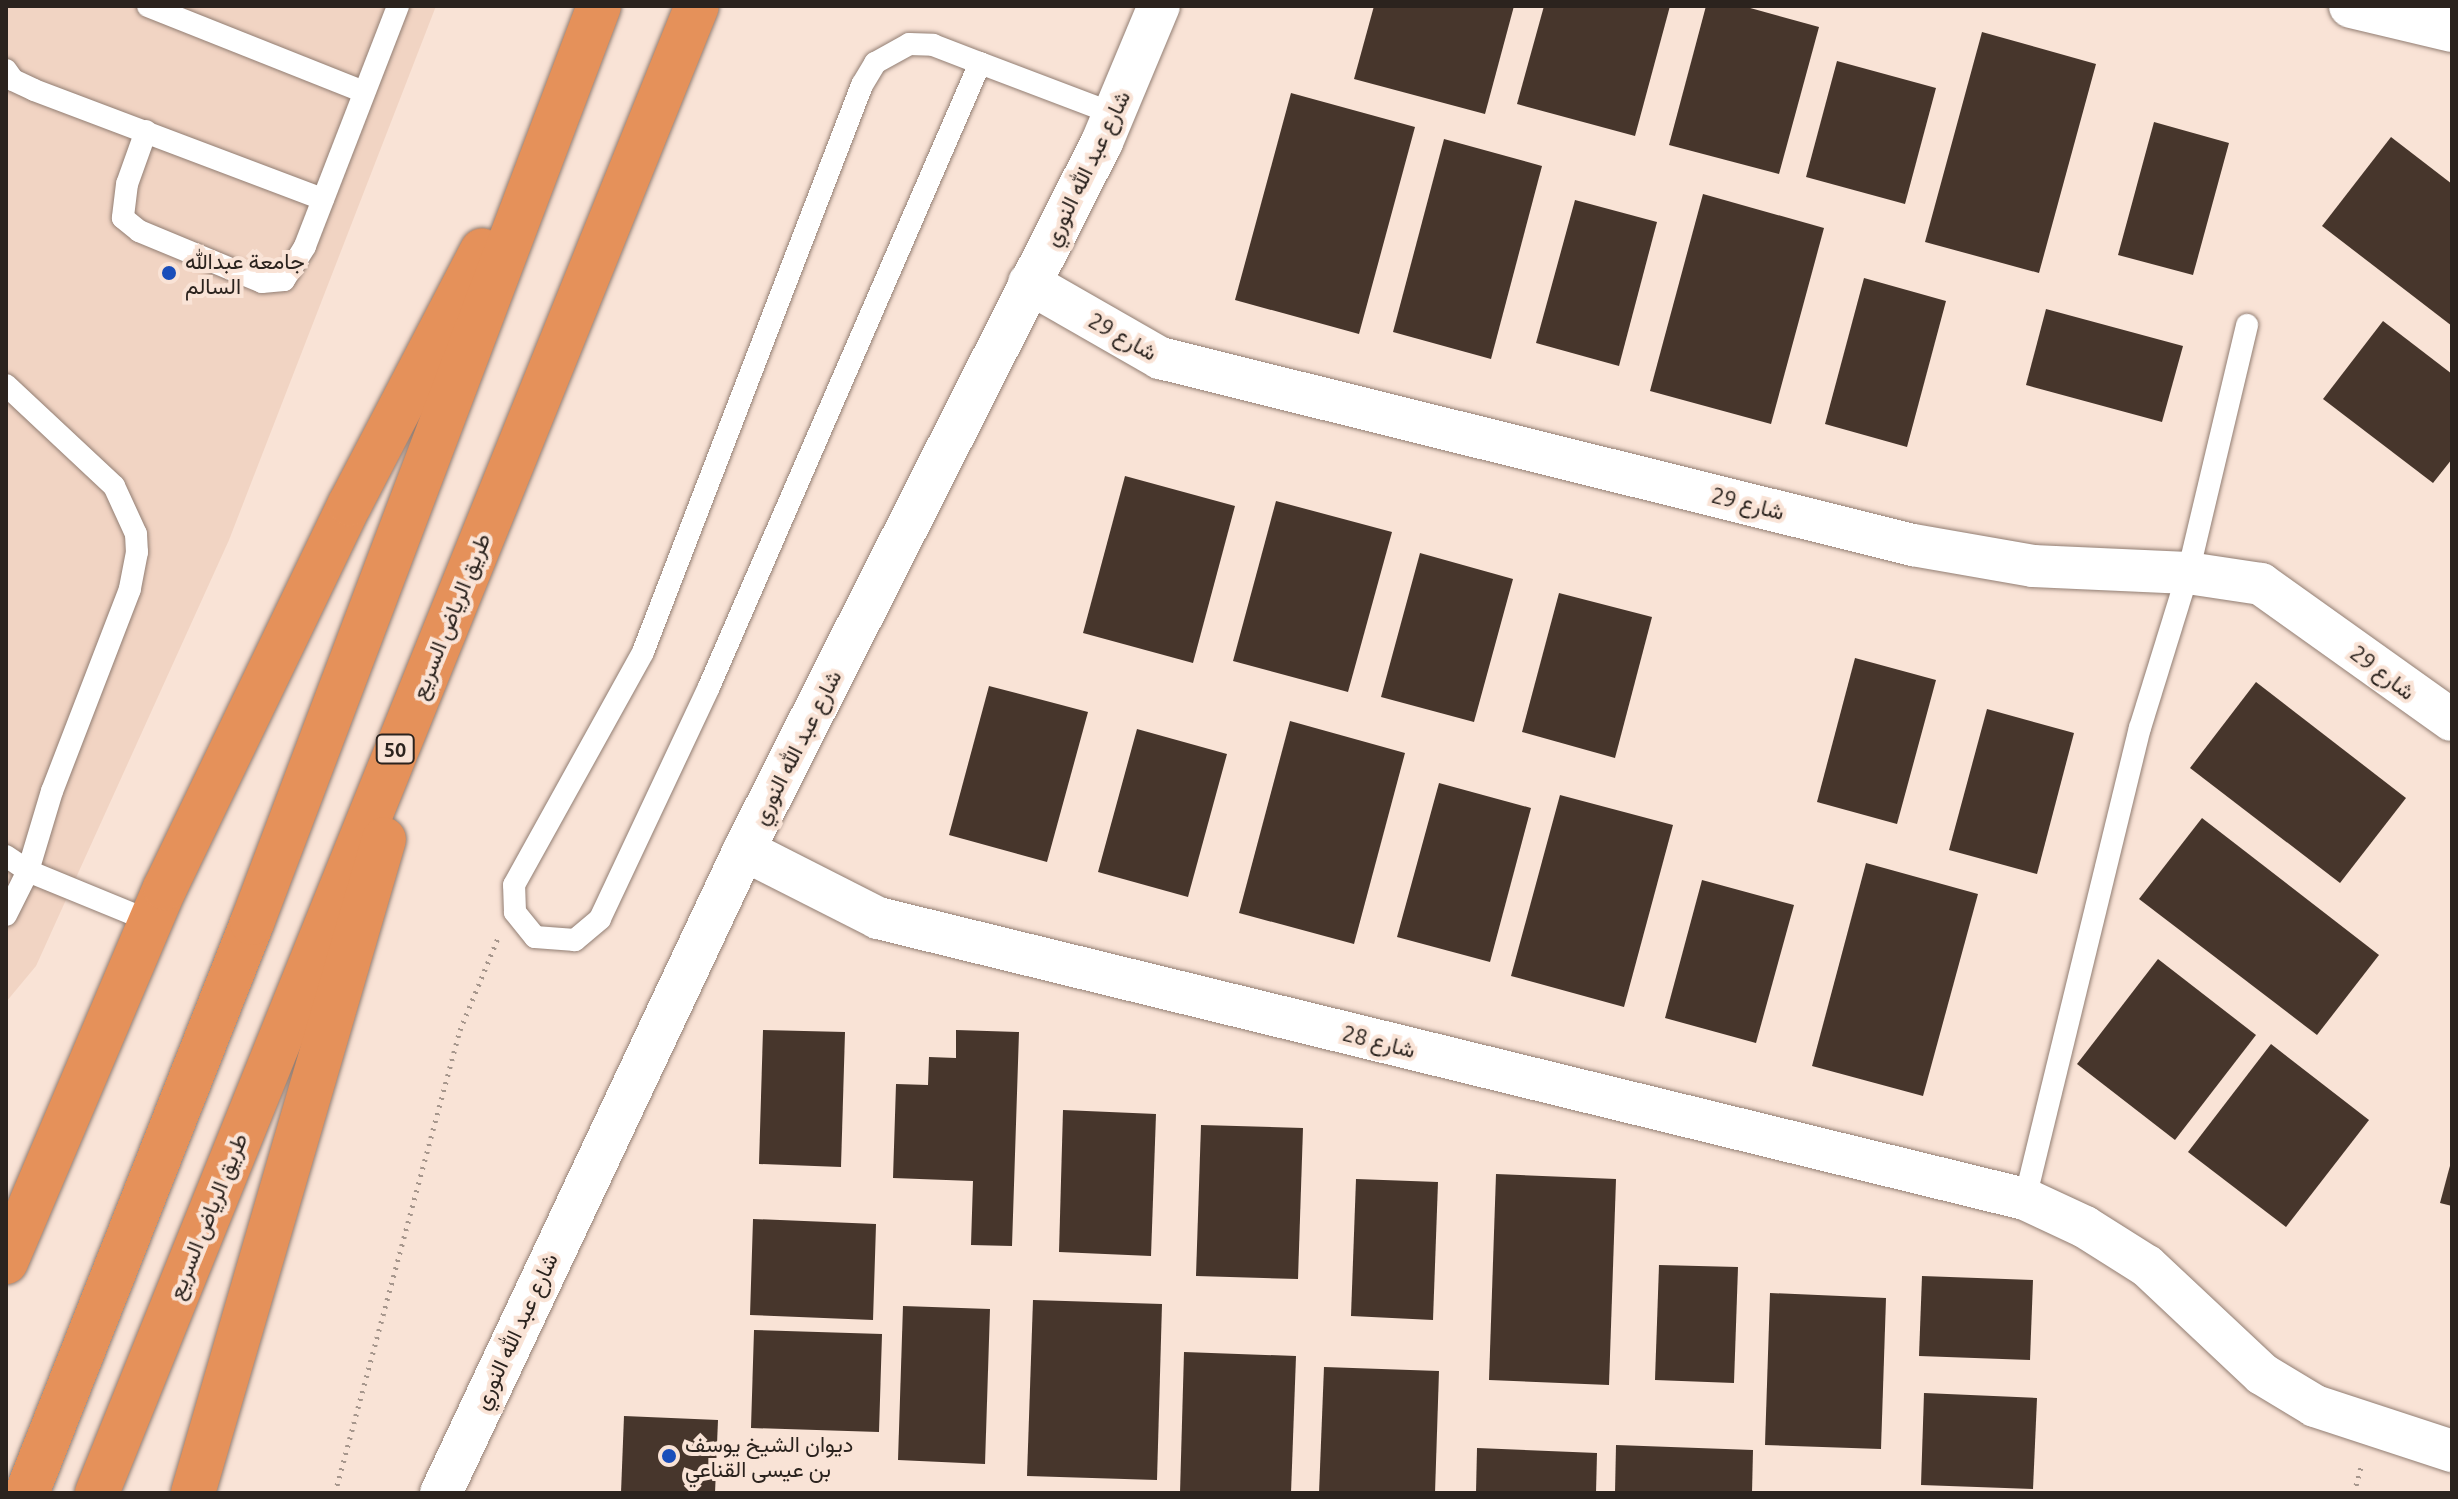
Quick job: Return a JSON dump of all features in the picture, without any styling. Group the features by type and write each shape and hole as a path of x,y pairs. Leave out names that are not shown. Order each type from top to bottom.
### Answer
{"highway":[{"path":"27,1493 252,923 599,6"},
{"name":"طريق الرياض السريع","path":"97,1493 697,6"},
{"path":"6,1262 150,921 350,504 577,66"},
{"path":"193,1493 441,637"}],"main road":[{"path":"2365,7 2452,30"}],"street":[{"name":"شارع عبد الله النوري","path":"441,1493 744,850 1114,114 1159,6"},
{"name":"شارع 29","path":"1029,283 1160,358 1913,545 2033,566 2188,573 2261,584 2452,720"},
{"name":"شارع 28","path":"744,850 878,918 2025,1199 2085,1227 2147,1266 2262,1374 2315,1406 2452,1451"}],"lane":[{"path":"148,6 364,92"},
{"path":"146,131 127,184 123,218 139,231 262,282 284,280 295,267 398,6"},
{"path":"980,63 709,687 600,919 575,940 535,937 521,925 514,898 523,868 643,652 862,85 875,63 909,44 933,45 1114,114"},
{"path":"6,70 13,80 34,90 323,199"},
{"path":"2025,1199 2140,728 2188,573 2247,325"},
{"path":"6,385 114,486 136,534 130,589 52,791 28,871 6,915"},
{"path":"6,856 28,871 150,921"}],"path":[{"path":"335,1493 460,1030 514,898"}],"shaded area":[{"name":"جامعة عبدالله السالم","path":"6,6 436,6 229,540 36,966 6,1002"}],"building":[{"path":"1374,6 1514,6 1485,114 1354,79"},
{"path":"1544,6 1670,6 1635,136 1517,104"},
{"path":"1706,6 1743,6 1819,27 1779,174 1669,145"},
{"path":"1982,32 2096,64 2039,273 1925,242"},
{"path":"1837,61 1936,88 1905,204 1806,177"},
{"path":"1291,93 1415,127 1359,334 1235,300"},
{"path":"2154,122 2229,143 2193,275 2118,255"},
{"path":"2391,137 2452,184 2452,326 2322,226"},
{"path":"1444,139 1542,166 1491,359 1393,332"},
{"path":"1703,194 1824,228 1771,424 1650,391"},
{"path":"1575,200 1657,222 1619,366 1536,343"},
{"path":"1864,278 1946,301 1907,447 1825,424"},
{"path":"2046,309 2183,346 2162,422 2026,385"},
{"path":"2383,321 2452,374 2452,459 2433,483 2323,399"},
{"path":"1125,476 1235,506 1193,663 1083,633"},
{"path":"1276,501 1392,532 1348,692 1233,661"},
{"path":"1420,553 1513,579 1474,722 1381,697"},
{"path":"1559,593 1652,617 1615,758 1522,732"},
{"path":"1855,658 1936,680 1897,824 1817,802"},
{"path":"2256,682 2406,798 2340,883 2190,768"},
{"path":"989,686 1088,712 1047,862 949,835"},
{"path":"1987,709 2074,733 2037,874 1949,850"},
{"path":"1290,721 1405,753 1354,944 1239,913"},
{"path":"1137,729 1227,754 1188,897 1098,872"},
{"path":"1439,783 1531,808 1490,962 1397,937"},
{"path":"1560,795 1673,825 1624,1007 1511,976"},
{"path":"2202,818 2379,955 2317,1035 2139,899"},
{"path":"1866,863 1978,894 1923,1096 1812,1066"},
{"path":"1702,880 1794,905 1756,1043 1665,1018"},
{"path":"2158,959 2256,1035 2175,1140 2077,1064"},
{"path":"763,1030 845,1032 841,1167 759,1164"},
{"path":"956,1030 1019,1032 1012,1246 971,1245 973,1181 893,1178 896,1084 928,1085 929,1057 956,1058"},
{"path":"2271,1044 2369,1120 2286,1227 2188,1152"},
{"path":"1063,1110 1156,1114 1151,1256 1059,1252"},
{"path":"1201,1125 1303,1128 1298,1279 1196,1276"},
{"path":"2452,1162 2452,1206 2440,1203"},
{"path":"1496,1174 1616,1179 1609,1385 1489,1380"},
{"path":"1356,1179 1438,1182 1433,1320 1351,1316"},
{"path":"753,1219 876,1224 873,1320 750,1315"},
{"path":"1659,1265 1738,1267 1734,1383 1655,1380"},
{"path":"1922,1276 2033,1280 2030,1360 1919,1356"},
{"path":"1770,1293 1886,1298 1881,1449 1765,1445"},
{"path":"1033,1300 1162,1304 1157,1480 1027,1476"},
{"path":"903,1306 990,1309 985,1464 898,1460"},
{"path":"754,1330 882,1334 879,1432 751,1428"},
{"path":"1184,1352 1296,1356 1291,1493 1180,1493"},
{"path":"1324,1367 1439,1371 1435,1493 1319,1493"},
{"path":"1924,1393 2037,1398 2033,1489 1921,1485"},
{"name":"ديوان الشيخ يوسف بن عيسى القناعي","path":"624,1416 718,1420 715,1493 621,1493"},
{"path":"1616,1445 1753,1450 1752,1493 1615,1493"},
{"path":"1477,1448 1597,1453 1596,1493 1476,1493"}],"place":[{"name":"جامعة عبدالله السالم","path":"169,273"},
{"name":"ديوان الشيخ يوسف بن عيسى القناعي","path":"669,1456"}]}
